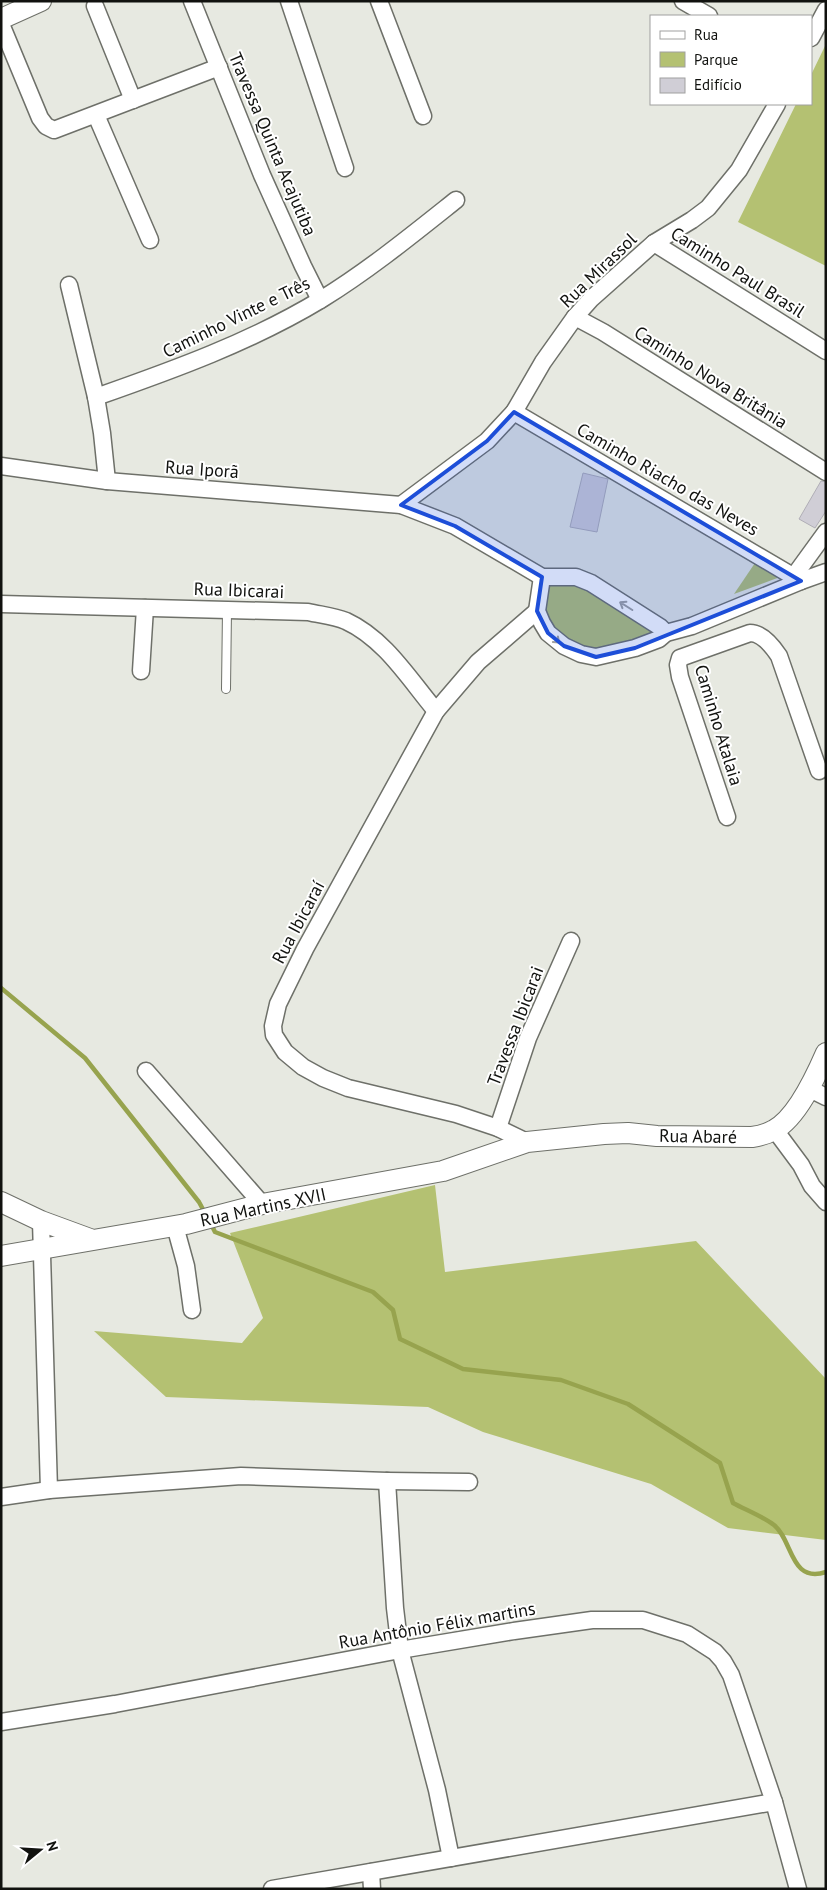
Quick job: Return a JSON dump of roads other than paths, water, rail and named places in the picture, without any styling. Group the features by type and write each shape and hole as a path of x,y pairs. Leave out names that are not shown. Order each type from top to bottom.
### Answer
{"street":[{"name":"Travessa Quinta Acajutiba","path":"192,1 281,218 320,300"},
{"path":"289,1 346,168"},
{"path":"683,1 707,15"},
{"path":"380,2 423,116"},
{"path":"1,20 32,3"},
{"path":"94,6 133,100"},
{"path":"812,36 826,10"},
{"path":"1,24 40,118 46,126 54,130 218,67"},
{"name":"Rua Mirassol","path":"401,505 487,441 514,412 543,362 575,317 591,299 654,244 708,208 725,189 754,146 776,105"},
{"path":"96,115 150,240"},
{"name":"Caminho Vinte e Três","path":"96,397 170,372 233,345 320,300 372,266 456,200"},
{"name":"Caminho Paul Brasil","path":"654,244 826,351"},
{"path":"69,285 96,397 107,481"},
{"name":"Caminho Nova Britânia","path":"575,317 603,332 826,472"},
{"name":"Caminho Riacho das Neves","path":"514,412 798,579"},
{"name":"Rua Iporã","path":"1,466 107,481 401,505 454,526 542,577"},
{"path":"798,579 826,532"},
{"path":"666,633 660,627 581,578 562,576 542,577 537,611 542,623 554,640 586,655 596,656 620,653 650,643 666,633 712,618 798,579 826,572"},
{"path":"1,604 1,612"},
{"name":"Rua Ibicarai","path":"1,604 308,612 345,621 363,630 379,642 436,711"},
{"path":"141,671 145,608"},
{"name":"Rua Ibicaraí","path":"527,1142 498,1128 456,1114 348,1088 323,1078 294,1060 279,1044 274,1035 273,1026 286,988 436,711 478,662 537,611"},
{"path":"712,618 722,643 754,633 773,647 785,670 819,771"},
{"name":"Caminho Atalaia","path":"722,643 680,658 678,665 680,677 727,816"},
{"name":"Travessa Ibicarai","path":"498,1128 528,1038 571,941"},
{"path":"826,1053 817,1092 795,1109 775,1130 801,1165 812,1186 826,1202"},
{"path":"146,1071 262,1204"},
{"name":"Rua Abaré","path":"527,1142 628,1133 657,1136 752,1137 775,1130"},
{"name":"Rua Martins XVII","path":"1,1202 40,1221 92,1240 181,1225 262,1204 443,1171 527,1142"},
{"path":"40,1221 49,1490"},
{"path":"181,1225 192,1310"},
{"path":"1,1256 92,1240"},
{"path":"1,1497 49,1490 241,1476 387,1482 469,1482"},
{"path":"387,1482 400,1650 437,1790 451,1858"},
{"name":"Rua Antônio Félix martins","path":"1,1722 125,1703 514,1630 592,1620 643,1620 687,1634 715,1652 731,1674 774,1802 798,1889"},
{"path":"272,1889 774,1802"},
{"path":"372,1872 372,1889"}],"lane":[{"path":"226,689 227,610"}],"waterway":[{"path":"1,988 85,1058 199,1202 206,1215"},
{"path":"211,1224 215,1232 373,1292 393,1310 400,1339 463,1369 561,1380 628,1404 720,1463 733,1503 774,1525 785,1540 794,1559 805,1572 814,1574 826,1572"}]}
